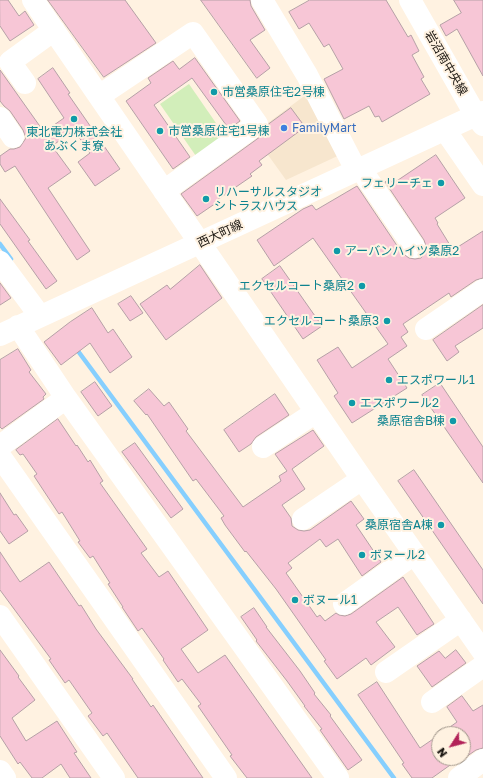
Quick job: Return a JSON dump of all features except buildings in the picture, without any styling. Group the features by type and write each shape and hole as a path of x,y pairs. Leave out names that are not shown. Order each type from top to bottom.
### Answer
{"street":[{"path":"33,0 362,479 483,652"},
{"path":"262,0 307,75 358,169 414,247"},
{"name":"岩沼南中央線","path":"410,0 481,118"},
{"path":"25,83 10,62 54,30"},
{"path":"100,96 193,33 258,124 164,191"},
{"path":"0,118 13,137"},
{"name":"西大町線","path":"9,331 358,169 445,130 481,118"},
{"path":"445,130 483,185"},
{"path":"0,262 40,316"},
{"path":"426,329 483,290"},
{"path":"9,331 66,398 338,778"},
{"path":"0,446 66,398"},
{"path":"263,447 316,412"},
{"path":"0,456 226,778"},
{"path":"303,519 362,479"},
{"path":"344,604 414,554"},
{"path":"0,616 114,778"},
{"path":"386,672 461,620"},
{"path":"432,702 483,666"},
{"path":"0,771 5,778"}],"shaded area":[{"path":"311,91 344,153 286,180 253,134"}],"green space":[{"path":"189,84 227,139 198,159 160,104"}],"waterway":[{"path":"0,244 11,259"},
{"path":"75,347 394,778"}],"place":[{"name":"市営桑原住宅2号棟","path":"214,92"},
{"name":"東北電力株式会社 あぶくま寮","path":"74,119"},
{"name":"FamilyMart","path":"284,128"},
{"name":"市営桑原住宅1号棟","path":"160,131"},
{"name":"フェリーチェ","path":"441,183"},
{"name":"リハーサルスタジオ シトラスハウス","path":"206,199"},
{"name":"アーバンハイツ桑原2","path":"337,251"},
{"name":"エクセルコート桑原2","path":"362,286"},
{"name":"エクセルコート桑原3","path":"387,321"},
{"name":"エスポワール1","path":"389,380"},
{"name":"エスポワール2","path":"352,403"},
{"name":"桑原宿舎B棟","path":"453,421"},
{"name":"桑原宿舎A棟","path":"441,525"},
{"name":"ボヌール2","path":"362,555"},
{"name":"ボヌール1","path":"295,600"}]}
